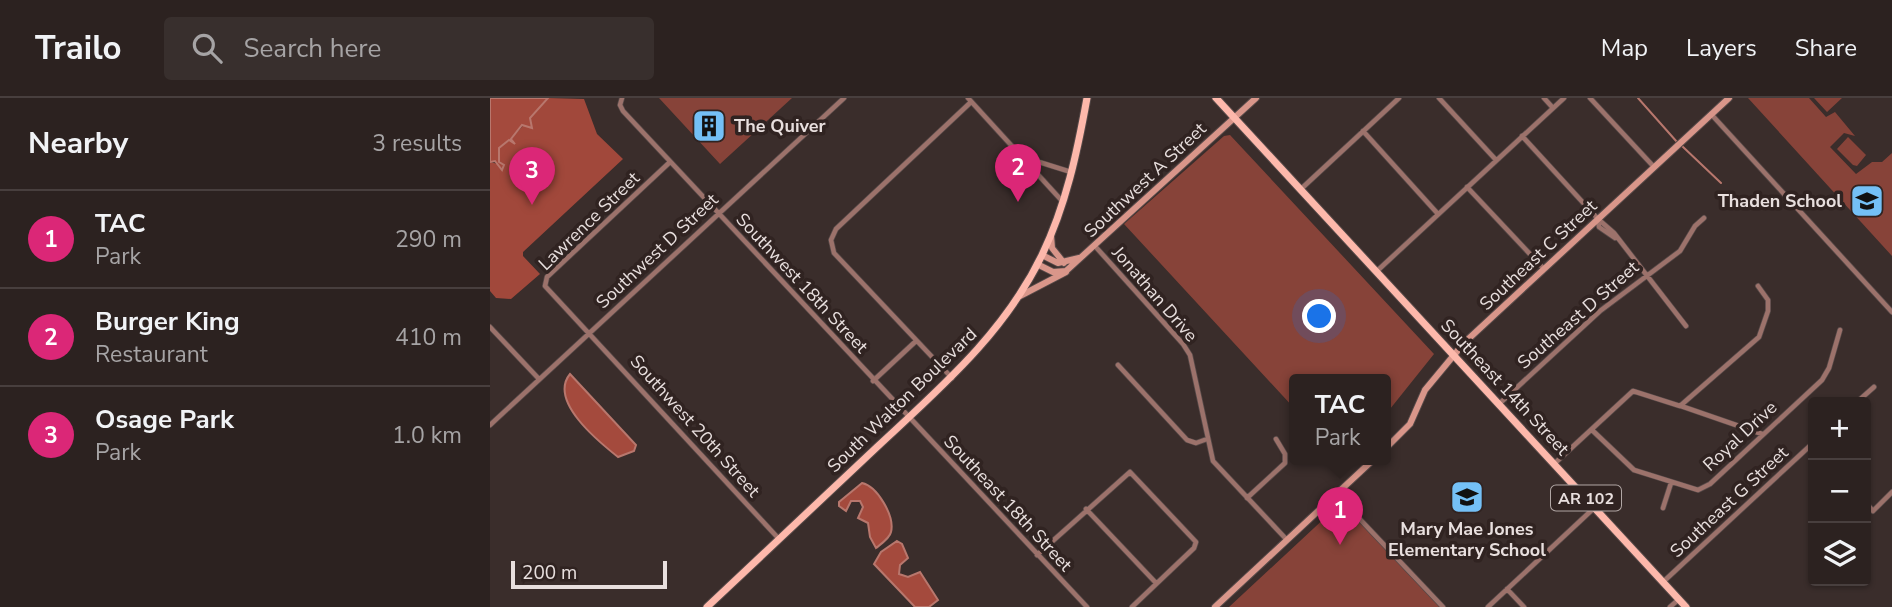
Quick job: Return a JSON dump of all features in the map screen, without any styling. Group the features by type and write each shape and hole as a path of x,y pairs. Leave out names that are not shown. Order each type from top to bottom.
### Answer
{"main road":[{"name":"South Walton Boulevard","path":"707,607 984,344 1018,297 1051,235 1073,173 1087,98"},
{"name":"AR 102","path":"1216,98 1301,189"},
{"name":"Southeast 14th Street","path":"1301,189 1686,607"}],"street":[{"name":"Southwest 18th Street","path":"622,98 620,105 670,162 908,419"},
{"name":"Southwest D Street","path":"491,422 844,98"},
{"name":"Southwest A Street","path":"1018,297 1066,271 1256,98"},
{"path":"1301,189 1399,98"},
{"path":"1439,98 1496,160"},
{"path":"1544,98 1553,108"},
{"path":"1376,271 1564,98"},
{"path":"1590,98 1654,167"},
{"name":"Southeast C Street","path":"1391,442 1410,424 1425,390 1454,355 1729,98"},
{"path":"952,377 834,253 832,237 836,229 970,100 1063,202"},
{"path":"1711,114 1892,312"},
{"path":"1363,131 1438,214"},
{"path":"1522,136 1598,219 1603,221 1686,326"},
{"path":"1022,157 1073,173"},
{"name":"Lawrence Street","path":"590,332 545,285 547,276 670,162"},
{"path":"1467,187 1544,269"},
{"name":"Southeast D Street","path":"1499,404 1600,311 1680,251 1695,226 1704,218"},
{"path":"1051,235 1052,248 1063,263"},
{"name":"Jonathan Drive","path":"1094,246 1184,344 1190,355 1213,461 1287,540"},
{"path":"1042,255 1063,263"},
{"name":"Southwest A Street","path":"1063,263 1084,255"},
{"path":"1037,264 1053,272 1066,271"},
{"path":"1680,406 1759,337 1768,300 1758,286"},
{"path":"490,327 539,379"},
{"name":"Royal Drive","path":"1592,430 1633,470 1698,490 1710,484 1822,380 1829,368 1840,330"},
{"name":"Southwest 20th Street","path":"590,332 779,539"},
{"path":"873,380 916,341"},
{"path":"1118,365 1187,440 1196,443 1207,439"},
{"path":"1863,397 1874,387"},
{"path":"1554,464 1633,391 1763,434"},
{"name":"Southeast 18th Street","path":"908,419 1087,607"},
{"path":"1247,498 1285,463 1285,454 1276,439"},
{"name":"Southeast G Street","path":"1663,582 1808,450"},
{"path":"1215,607 1368,465"},
{"path":"1037,555 1125,474 1132,474 1196,542 1194,548 1132,607"},
{"path":"1663,509 1671,483"},
{"path":"1871,509 1873,511 1892,492"},
{"path":"1337,495 1443,607"},
{"path":"1488,607 1594,508"},
{"path":"1086,509 1156,583"},
{"path":"1507,589 1524,607"},
{"path":"1671,607 1679,599"}],"shaded area":[{"path":"490,98 548,98 530,118 532,128 522,125 511,139 515,144 509,140 499,148 499,162 504,165 502,170 495,161 490,162"},
{"path":"548,98 584,99 597,134 623,159 523,252 523,256 540,274 511,299 496,298 490,291 490,162 502,165 499,162 499,148 510,140 513,142 511,139"},
{"path":"659,98 792,98 720,164"},
{"name":"Thaden School","path":"1748,98 1809,98 1826,117 1835,112 1855,136 1844,133 1830,147 1856,174 1872,162 1882,162 1892,153 1892,256"},
{"path":"1814,98 1842,98 1827,112"},
{"path":"1230,135 1434,354 1391,408 1391,374 1289,374 1289,403 1124,224 1224,136"},
{"path":"1848,137 1866,155 1857,166 1837,149"},
{"path":"570,374 636,445 634,451 618,457 599,442 579,420 566,396 565,385"},
{"path":"862,483 868,485 884,503 892,525 890,534 876,548 870,537 868,523 858,518 863,507 860,501 851,501 846,511 839,506 839,502"},
{"path":"1343,501 1443,607 1229,607"},
{"path":"897,541 902,544 908,558 900,565 899,574 908,577 920,572 938,600 929,607 915,607 874,564 881,552"}],"waterway":[{"path":"1638,98 1677,142"},
{"path":"1682,146 1721,183"}],"place":[{"name":"The Quiver","path":"709,126"},
{"name":"Thaden School","path":"1867,201"},
{"name":"Burger King","path":"1018,202"},
{"name":"Osage Park","path":"532,205"},
{"name":"Mary Mae Jones Elementary School","path":"1467,497"},
{"name":"TAC","path":"1340,545"}]}
